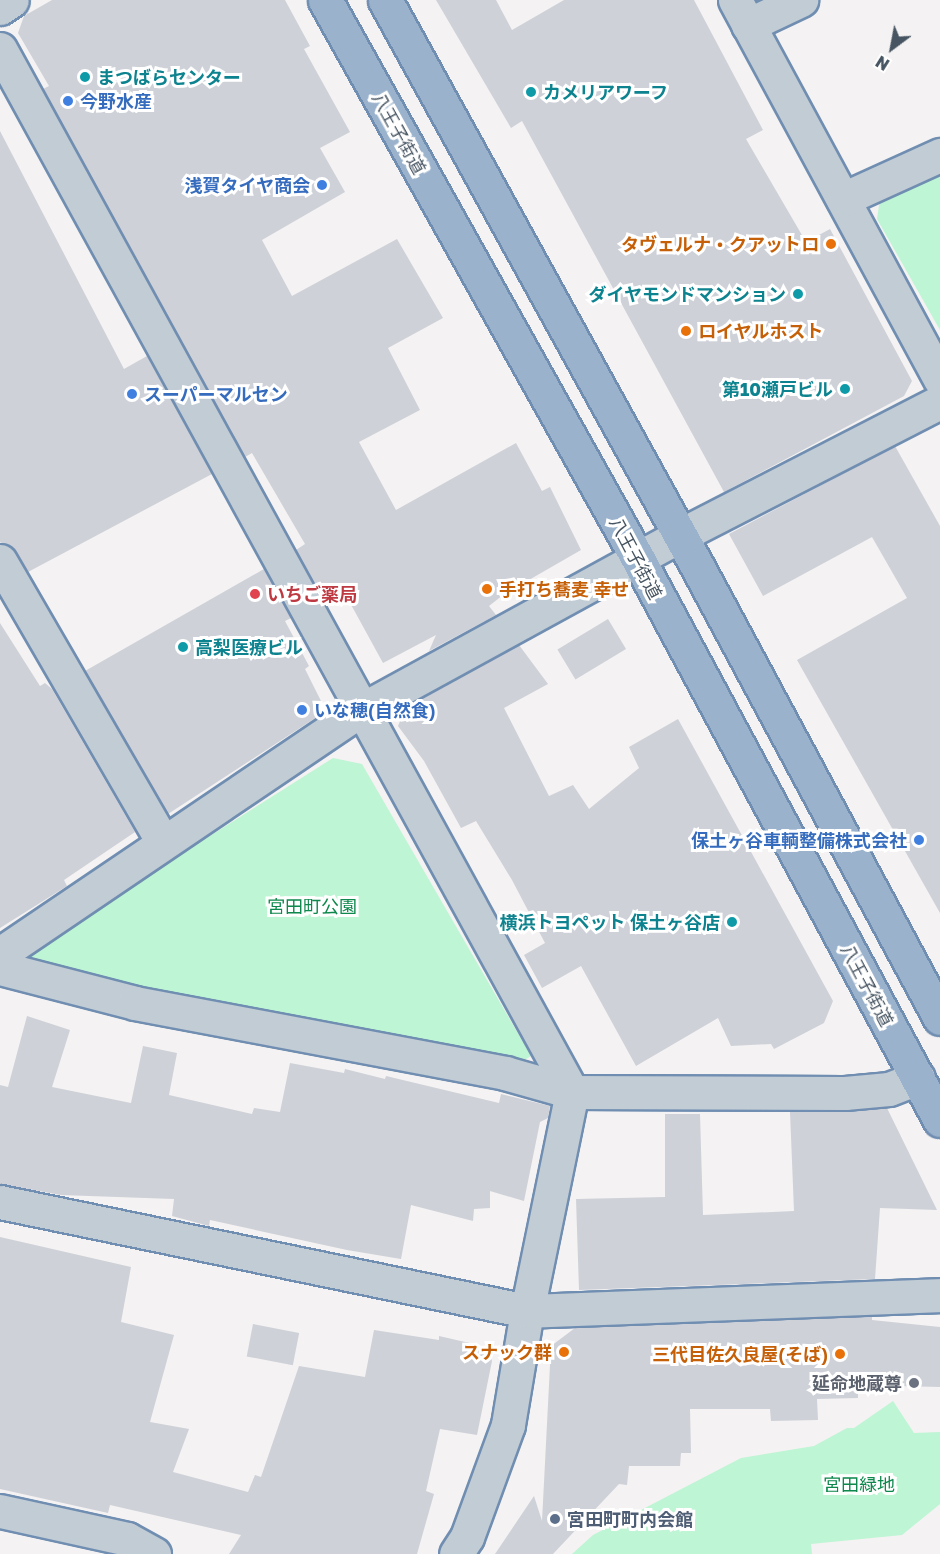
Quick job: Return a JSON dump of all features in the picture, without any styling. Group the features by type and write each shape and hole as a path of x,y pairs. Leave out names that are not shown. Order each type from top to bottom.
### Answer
{"highway":[{"name":"八王子街道","path":"325,0 638,559 940,1120"},
{"path":"385,0 680,536 940,1018"}],"street":[{"path":"0,8 12,0"},
{"path":"801,0 742,12 940,379"},
{"path":"0,49 572,1092 527,1311 508,1425 467,1537 456,1554"},
{"path":"843,199 940,155"},
{"path":"0,954 162,841 361,710 680,536 940,402"},
{"path":"0,561 162,841"},
{"path":"0,968 135,1003 506,1073 572,1092 845,1093 890,1089 918,1078"},
{"path":"0,1202 527,1311 940,1295"},
{"path":"0,1511 127,1539 154,1554"}],"green space":[{"path":"940,166 940,330 877,219 881,192"},
{"name":"宮田町公園","path":"333,758 362,764 531,1056 513,1067 16,959"},
{"name":"宮田緑地","path":"893,1401 914,1433 940,1432 940,1504 902,1535 811,1544 812,1554 572,1554 593,1535 741,1458 814,1446 847,1428 854,1428"}],"building":[{"path":"52,0 285,0 310,46 304,49 350,132 320,148 345,192 262,240 292,296 397,239 443,318 388,348 420,410 359,442 396,510 516,443 542,491 550,487 581,550 503,595 489,606 496,615 429,651 436,635 383,663 343,590 324,600 296,550 305,544 252,453 245,457 43,89 49,86 18,33 24,16"},
{"path":"436,0 496,0 512,30 564,0 694,0 763,130 746,139 806,242 830,229 912,381 904,396 724,492 522,121 511,128"},
{"path":"0,131 124,369 147,356 212,474 28,572 16,551 0,542"},
{"path":"895,446 940,526 940,913 797,660 907,598 872,537 763,596 729,534"},
{"path":"264,569 291,618 285,621 309,666 305,669 326,711 168,814 85,671"},
{"path":"608,619 626,649 575,679 557,649"},
{"path":"0,623 40,686 45,683 52,689 135,832 64,880 67,886 0,928"},
{"path":"519,645 548,684 504,708 549,796 573,785 589,809 639,768 629,747 678,719 833,1001 824,1023 774,1049 771,1044 731,1046 718,1018 636,1066 581,966 542,988 524,955 545,943 512,880 476,821 461,828 424,761 398,726 406,707"},
{"path":"27,1016 70,1030 52,1087 131,1103 143,1046 177,1053 169,1095 252,1114 254,1108 280,1112 290,1063 344,1073 345,1069 385,1079 386,1076 499,1103 501,1094 550,1106 548,1118 540,1122 524,1201 490,1191 490,1208 474,1209 473,1221 411,1205 401,1259 347,1250 210,1220 209,1226 172,1216 174,1199 61,1195 0,1184 0,1085 8,1087"},
{"path":"887,1108 937,1210 880,1208 875,1279 579,1290 576,1199 665,1197 665,1114 700,1114 703,1215 794,1211 790,1112"},
{"path":"0,1237 131,1267 121,1322 174,1335 150,1422 189,1429 173,1472 248,1492 255,1475 261,1477 299,1366 365,1377 374,1330 439,1340 439,1336 487,1347 492,1361 477,1435 440,1429 426,1491 434,1494 417,1554 229,1554 241,1535 110,1505 108,1513 0,1489"},
{"path":"872,1316 872,1320 940,1327 940,1387 858,1385 858,1398 817,1399 818,1420 771,1421 770,1409 690,1409 691,1453 681,1453 680,1466 629,1466 627,1485 619,1484 553,1554 495,1554 534,1496 542,1521 551,1346 575,1328"},
{"path":"253,1324 299,1333 293,1365 247,1356"}],"place":[{"name":"まつばらセンター","path":"85,77"},
{"name":"カメリアワーフ","path":"531,92"},
{"name":"今野水産","path":"68,101"},
{"name":"浅賀タイヤ商会","path":"322,185"},
{"name":"タヴェルナ・クアットロ","path":"831,244"},
{"name":"ダイヤモンドマンション","path":"798,294"},
{"name":"ロイヤルホスト","path":"686,331"},
{"name":"第10瀬戸ビル","path":"845,389"},
{"name":"スーパーマルセン","path":"132,394"},
{"name":"手打ち蕎麦 幸せ","path":"487,589"},
{"name":"いちご薬局","path":"255,594"},
{"name":"高梨医療ビル","path":"183,647"},
{"name":"いな穂(自然食)","path":"302,710"},
{"name":"保土ヶ谷車輌整備株式会社","path":"919,840"},
{"name":"横浜トヨペット 保土ヶ谷店","path":"732,922"},
{"name":"スナック群","path":"564,1352"},
{"name":"三代目佐久良屋(そば)","path":"840,1354"},
{"name":"延命地蔵尊","path":"914,1383"},
{"name":"宮田町町内会館","path":"555,1519"}]}
